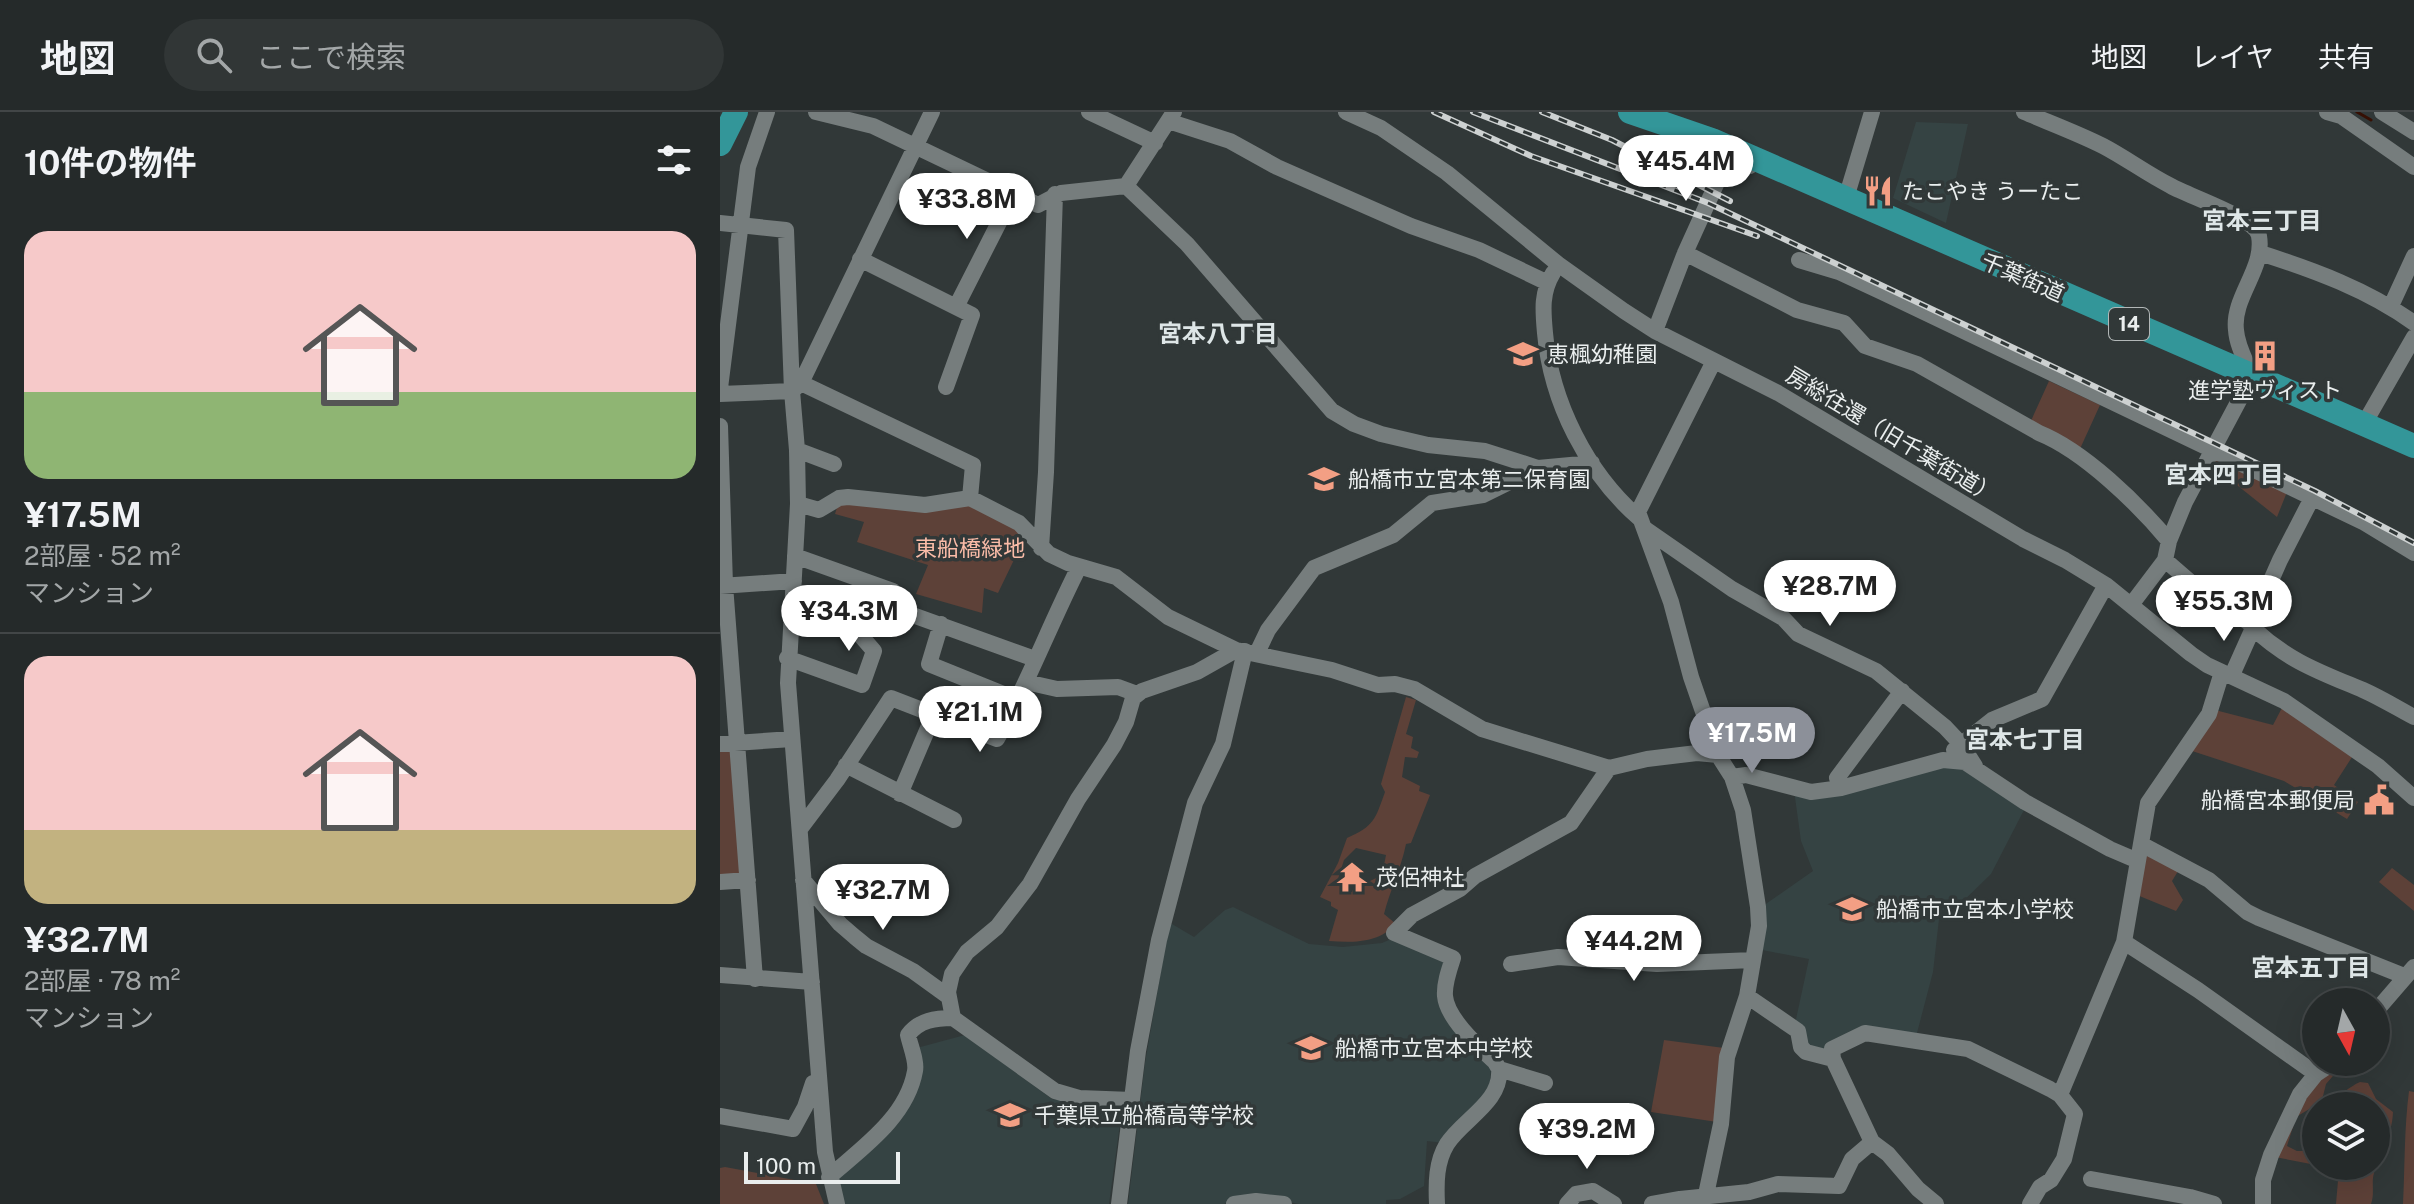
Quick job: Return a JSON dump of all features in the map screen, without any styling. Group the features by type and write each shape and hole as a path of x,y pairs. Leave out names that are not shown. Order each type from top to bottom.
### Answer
{"highway":[{"path":"720,144 736,112"},
{"name":"千葉街道","path":"1630,112 1712,140 2414,446"}],"street":[{"path":"767,112 748,167 720,391 796,387 973,465 970,498"},
{"path":"816,112 873,126 1038,205 1055,194 1126,186 1171,117 1230,141 1277,167 1411,226 1479,250 1548,283"},
{"path":"796,387 932,112"},
{"path":"1089,112 1155,143"},
{"name":"房総往還（旧千葉街道）","path":"1346,112 1381,128 1447,173 1558,264 1655,331 1815,414 2106,585 2191,654 2284,701 2378,766 2414,798"},
{"path":"1846,198 1872,112"},
{"path":"2024,112 2104,146 2171,187 2228,212 2257,230 2260,253 2238,307 2235,327 2238,343 2252,376 2185,502 2169,541 2165,560 2131,605"},
{"path":"2327,112 2341,116 2414,167"},
{"path":"2382,112 2414,132"},
{"path":"1655,331 1685,253 1727,161 1737,160 1775,177 1784,173"},
{"path":"1126,186 1187,244 1332,411 1354,424 1381,434 1428,445 1485,451 1538,468"},
{"path":"956,307 1014,193"},
{"path":"1041,548 1055,194"},
{"path":"720,223 786,230 796,387 798,504 787,658 818,1084 829,1177 837,1204"},
{"path":"1685,253 1797,310 1844,323 1865,346 1917,364 2058,441 2139,505 2169,541"},
{"path":"2260,253 2300,266 2391,306 2414,323"},
{"path":"2391,306 2414,256"},
{"path":"860,259 972,315 946,387"},
{"path":"1799,260 1814,272 1861,282 2363,522 2414,553"},
{"path":"1558,264 1548,283 1543,310 1550,372 1564,410 1592,463 1622,504 1721,582 1783,618 1798,634 1876,671 1961,744 1975,767"},
{"path":"2364,424 2414,337"},
{"path":"1704,1200 1721,1124 1727,1057 1747,996 1759,926 1758,907 1743,810 1732,777 1718,755 1691,677 1671,602 1641,522 1639,506 1714,361"},
{"path":"720,426 726,663 738,743 755,979"},
{"path":"797,450 834,464"},
{"path":"1026,682 1057,689 1118,687 1137,694 1197,672 1246,651 1268,630 1314,568 1393,535 1432,503 1483,495 1538,468 1592,463"},
{"path":"798,504 819,510 839,498 848,497 925,505 970,498 1019,523 1030,531 1041,548 1079,567 1116,577 1168,617 1246,651 1332,670 1378,685 1395,684 1414,689 1482,729 1609,768 1647,759 1697,753 1718,755"},
{"path":"2060,1095 2124,942 2148,803 2209,714 2312,498"},
{"path":"795,556 893,591 907,613 1035,659"},
{"path":"2165,560 2195,586 2253,627 2271,646 2299,664 2365,691 2414,717"},
{"path":"800,829 891,698 997,739 1079,567"},
{"path":"722,586 794,581"},
{"path":"1943,760 1992,720 2042,699 2106,585"},
{"path":"787,658 862,685 874,651 855,629 792,608"},
{"path":"941,624 929,664 1018,700"},
{"path":"1119,1204 1145,1006 1159,940 1195,803 1223,744 1246,651"},
{"path":"1841,788 1837,778 1902,691"},
{"path":"953,1018 949,997 952,974 967,952 997,927 1030,884 1078,799 1114,745 1137,694"},
{"path":"900,794 934,714"},
{"path":"720,744 792,739"},
{"path":"1732,777 1746,775 1811,792 1841,788 1943,760 1965,762 2025,802 2110,849 2140,852 2209,880 2247,912 2259,918 2409,972 2390,994"},
{"path":"846,765 954,820"},
{"path":"1437,1204 1438,1165 1442,1154 1453,1136 1480,1110 1494,1091 1499,1069 1463,1030 1447,1006 1445,994 1453,958 1394,933 1412,915 1571,823 1609,768"},
{"path":"720,882 748,880"},
{"path":"803,880 840,924 866,946 913,971 949,997"},
{"path":"2124,942 2302,1064"},
{"path":"1511,964 1558,957 1657,964 1753,960"},
{"path":"720,975 812,982"},
{"path":"1747,996 1798,1031 1801,1047 1806,1052 1833,1059"},
{"path":"829,1177 891,1121 916,1069 908,1035 915,1026 936,1018 953,1018 1055,1091 1079,1098 1132,1100"},
{"path":"1936,1204 1918,1189 1888,1154 1872,1142 1833,1059 1832,1049 1865,1033 1949,1044 1968,1049 2060,1095 2075,1114 2064,1159 2030,1204"},
{"path":"1499,1069 1545,1083"},
{"path":"2263,1204 2263,1180 2271,1155 2300,1094 2314,1076"},
{"path":"720,1116 793,1129 813,1083 818,1084"},
{"path":"1652,1204 1704,1200 1778,1184 1839,1186 1852,1159 1872,1142"},
{"path":"2091,1179 2214,1204"},
{"path":"1567,1204 1576,1194 1593,1191 1614,1204"},
{"path":"1234,1204 1256,1201 1284,1204"}],"shaded area":[{"path":"1916,122 1968,124 1946,223 1893,198"},
{"name":"船橋市立宮本小学校","path":"1942,764 1963,766 2024,810 1991,874 1955,909 1940,910 1933,972 1917,1033 1864,1030 1826,1055 1808,1047 1795,1024 1809,959 1762,950 1763,906 1813,871 1801,841 1794,790"},
{"name":"船橋市立宮本中学校","path":"1233,907 1309,944 1343,947 1382,943 1396,937 1444,958 1441,993 1491,1064 1490,1089 1444,1143 1427,1141 1424,1186 1400,1199 1386,1200 1386,1204 1299,1204 1272,1199 1224,1204 1128,1204 1145,1063 1169,925 1194,937 1225,910"},
{"name":"千葉県立船橋高等学校","path":"965,1035 1052,1099 1081,1103 1123,1102 1109,1204 843,1204 837,1176 893,1123 913,1049"}],"green space":[{"path":"2049,381 2100,405 2079,451 2030,423"},
{"path":"2215,459 2287,492 2277,517 2213,466"},
{"name":"東船橋緑地","path":"839,501 969,501 1027,533 998,593 984,588 982,613 916,594 928,565 857,542 864,522 835,514"},
{"path":"1406,697 1416,700 1406,734 1413,737 1411,748 1419,752 1417,758 1405,757 1402,777 1420,786 1419,791 1430,795 1411,843 1406,844 1384,914 1396,924 1374,938 1356,942 1329,941 1338,910 1320,897 1347,838 1363,830 1376,816 1385,792 1381,784","holes":["1356,848 1386,855 1382,875 1355,884 1352,892 1343,889 1345,882 1338,879 1344,860"]},
{"path":"2284,704 2354,754 2334,785 2358,802 2347,819 2284,781 2189,750 2215,710 2273,725"},
{"path":"720,748 733,751 743,872 720,878"},
{"path":"2143,849 2180,868 2172,881 2183,900 2176,911 2137,895"},
{"path":"2392,868 2414,885 2414,911 2379,882"},
{"path":"1664,1040 1724,1048 1717,1122 1651,1112"},
{"path":"2323,1076 2333,1076 2324,1092 2306,1092"},
{"path":"2360,1082 2368,1083 2372,1092 2344,1092"},
{"path":"2409,1091 2414,1092 2414,1204 2403,1204 2405,1134"},
{"path":"2302,1096 2302,1113 2296,1117 2287,1146 2302,1151 2302,1162 2275,1157"},
{"path":"720,1168 816,1184 824,1204 720,1204"},
{"path":"2338,1180 2373,1180 2371,1204 2336,1204"}],"waterway":[{"path":"2357,112 2371,120"}],"railway":[{"path":"1434,112 1531,156 1757,236"},
{"path":"1473,112 1708,203 2315,491 2414,543"},
{"path":"1542,112 1612,140 1730,201"}],"place":[{"name":"たこやき うーたこ","path":"1878,191"},
{"name":"恵楓幼稚園","path":"1523,354"},
{"name":"進学塾ヴィスト","path":"2265,356"},
{"name":"船橋市立宮本第二保育園","path":"1324,479"},
{"name":"船橋宮本郵便局","path":"2379,800"},
{"name":"茂侶神社","path":"1352,877"},
{"name":"船橋市立宮本小学校","path":"1852,909"},
{"name":"船橋市立宮本中学校","path":"1311,1048"},
{"name":"千葉県立船橋高等学校","path":"1010,1115"}],"district":[{"name":"宮本三丁目","path":"2262,221"},
{"name":"宮本八丁目","path":"1218,334"},
{"name":"宮本四丁目","path":"2224,475"},
{"name":"宮本七丁目","path":"2025,740"},
{"name":"宮本五丁目","path":"2311,968"}]}
